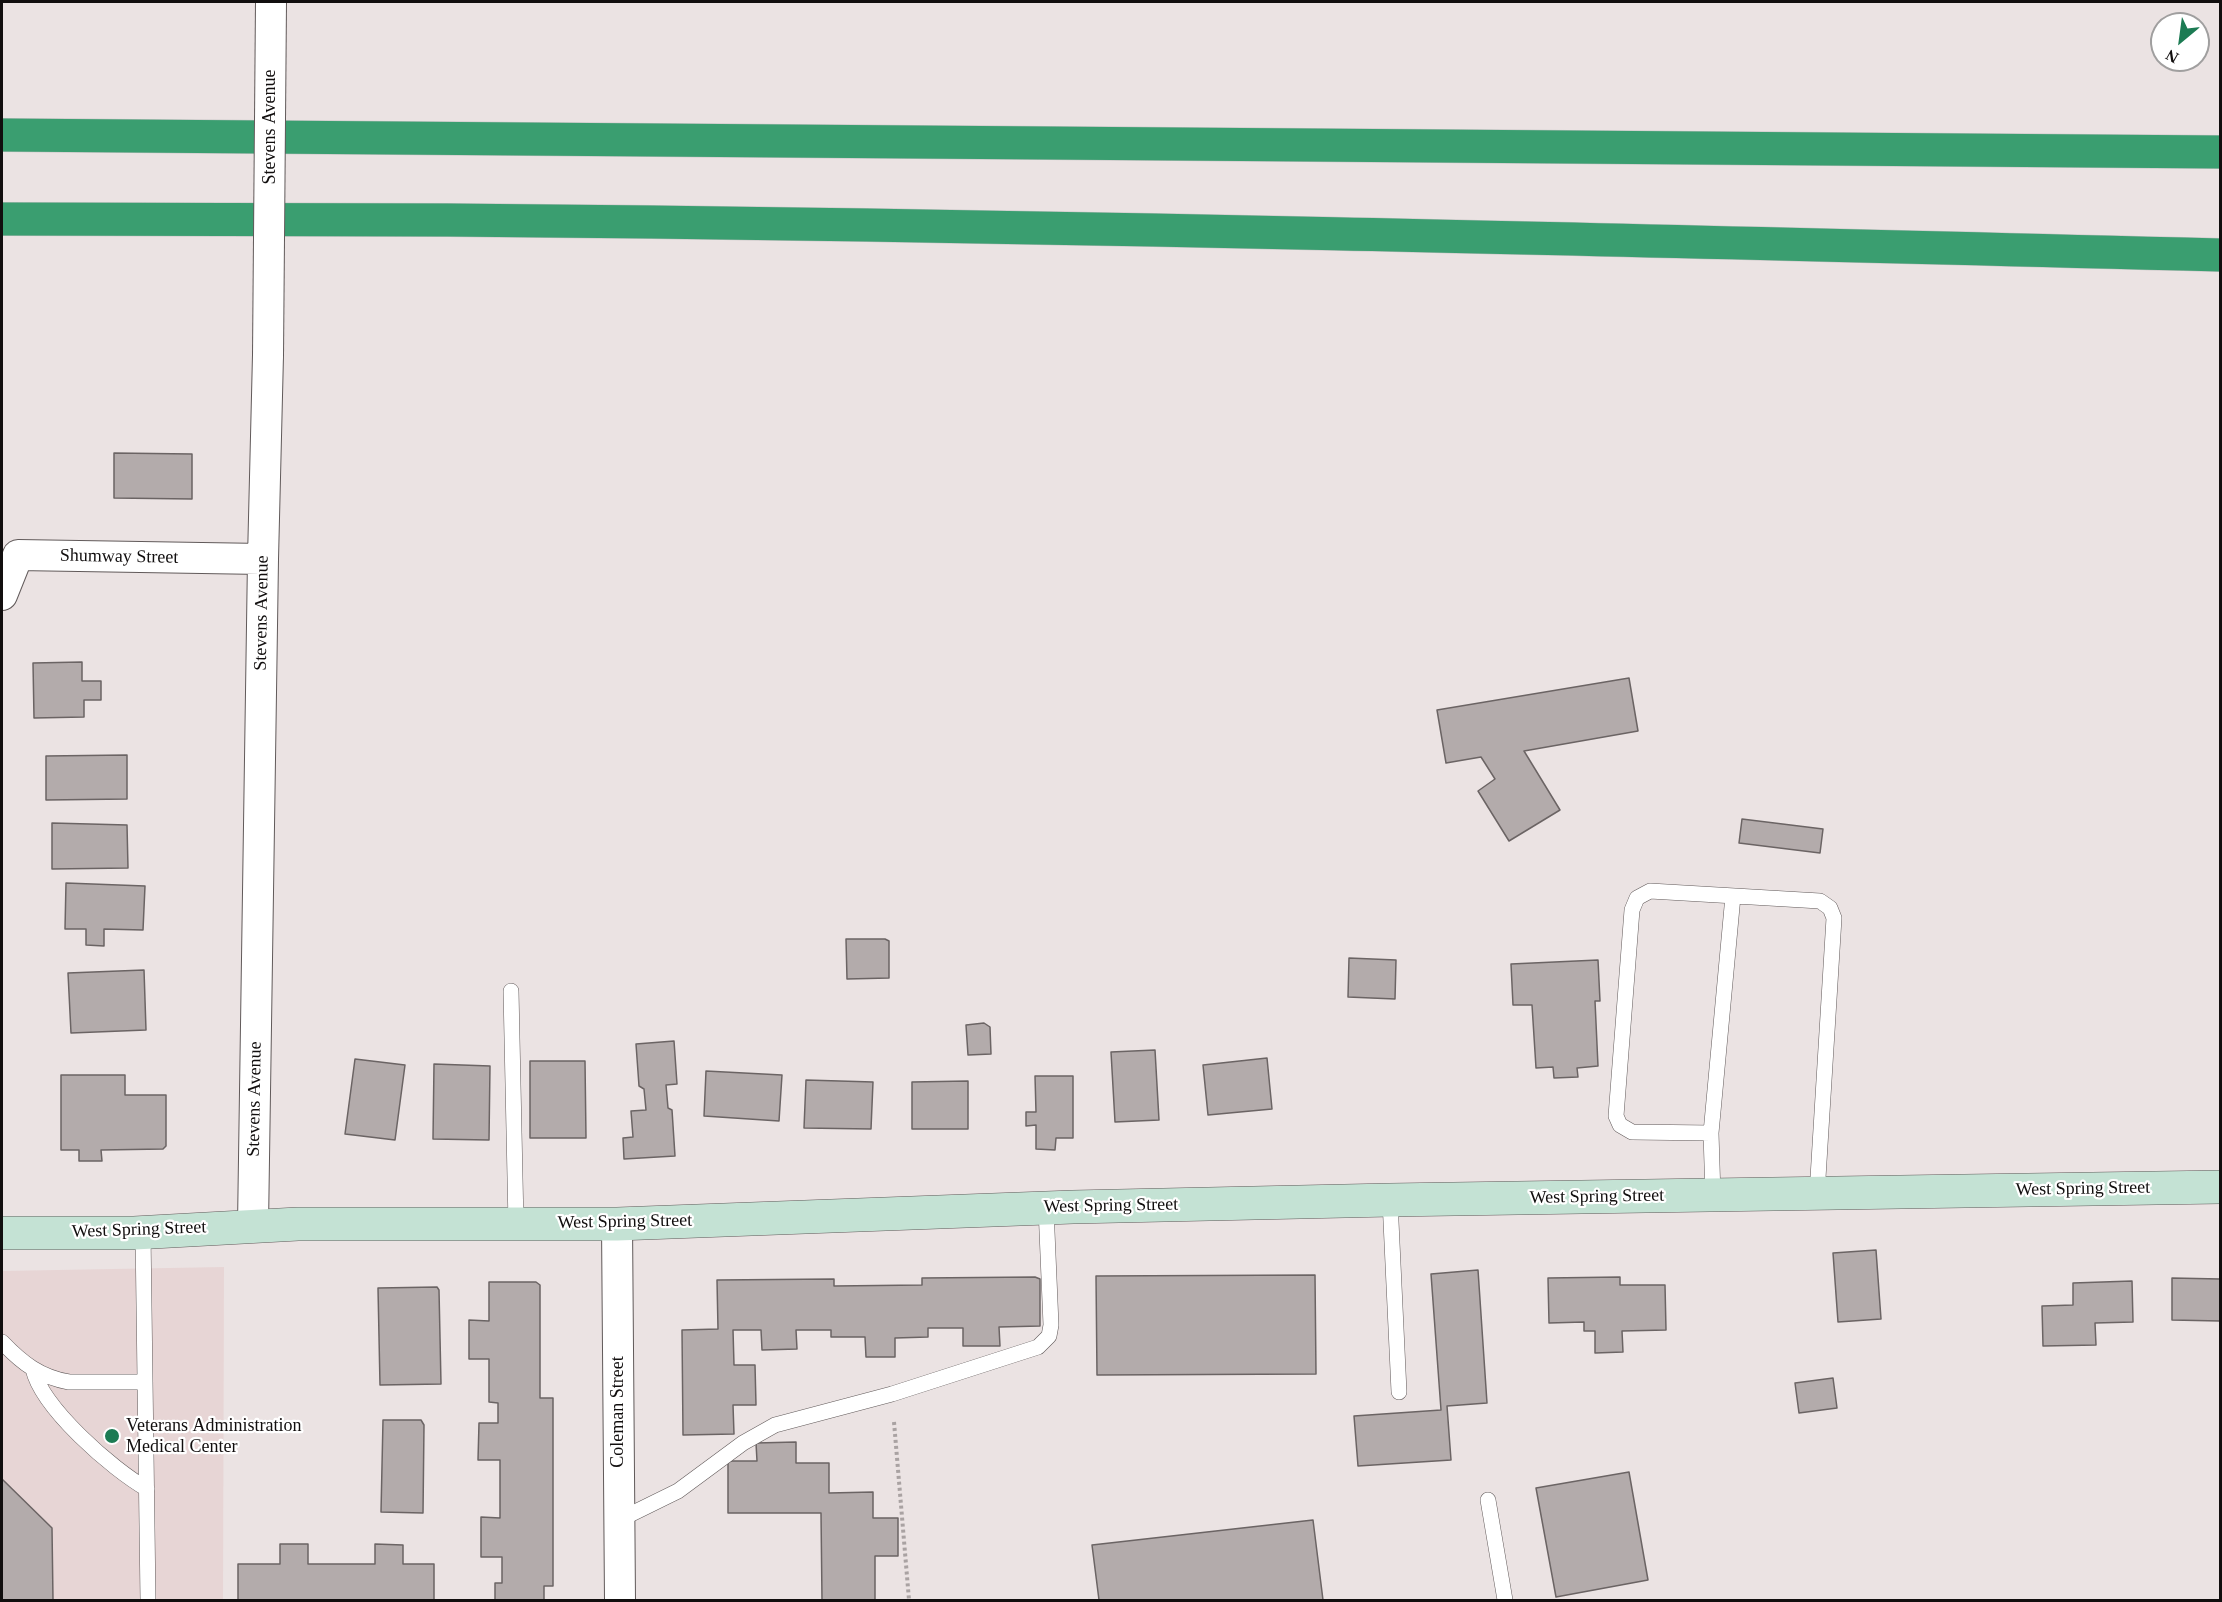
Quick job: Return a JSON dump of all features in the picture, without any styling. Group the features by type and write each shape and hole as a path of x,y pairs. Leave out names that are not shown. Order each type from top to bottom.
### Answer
{"highway":[{"path":"2,135 2220,152"},
{"path":"2,220 449,220 1128,230 1660,240 2220,255"}],"main road":[{"name":"West Spring Street","path":"2,1233 143,1232 253,1225 617,1224 1046,1208 1390,1200 2220,1187"}],"street":[{"name":"Stevens Avenue","path":"253,1225 268,355 271,2"},
{"name":"Shumway Street","path":"2,595 18,555 263,559"},
{"name":"Coleman Street","path":"617,1224 620,1600"}],"lane":[{"path":"1711,1133 1632,1132 1620,1125 1616,1116 1632,910 1637,898 1650,891 1820,901 1830,908 1834,918 1817,1194"},
{"path":"1713,1196 1711,1133 1733,896"},
{"path":"511,991 516,1224"},
{"path":"1390,1200 1399,1392"},
{"path":"619,1520 678,1491 743,1443 775,1425 892,1394 1038,1347 1049,1336 1051,1325 1046,1208"},
{"path":"143,1232 148,1600"},
{"path":"2,1342 18,1358 45,1376 69,1382 145,1382"},
{"path":"33,1369 43,1394 58,1412 112,1466 147,1489"},
{"path":"1488,1500 1505,1600"}],"path":[{"path":"892,1394 909,1600"}],"shaded area":[{"name":"Veterans Administration Medical Center","path":"224,1267 223,1600 2,1600 2,1271"}],"building":[{"path":"114,453 192,454 192,499 114,498"},
{"path":"82,662 82,681 101,681 101,700 84,700 84,717 34,718 33,663"},
{"path":"1629,678 1638,731 1524,751 1560,810 1509,841 1478,791 1495,779 1481,757 1446,763 1437,710"},
{"path":"127,755 127,799 46,800 46,756"},
{"path":"1742,819 1823,829 1820,853 1739,843"},
{"path":"52,823 127,825 128,868 52,869"},
{"path":"66,883 145,886 143,930 104,929 104,946 86,945 86,929 65,929"},
{"path":"846,939 885,939 889,941 889,978 847,979"},
{"path":"1349,958 1396,960 1395,999 1348,997"},
{"path":"1598,960 1600,1001 1595,1001 1598,1066 1577,1068 1578,1077 1554,1078 1553,1067 1536,1068 1532,1005 1513,1005 1511,964"},
{"path":"144,970 146,1030 71,1033 68,973"},
{"path":"984,1023 990,1027 991,1054 968,1055 966,1025"},
{"path":"674,1041 677,1084 666,1085 668,1108 672,1110 675,1156 624,1159 623,1138 633,1137 631,1111 646,1110 644,1089 639,1086 636,1044"},
{"path":"1155,1050 1159,1120 1115,1122 1111,1052"},
{"path":"1267,1058 1272,1109 1208,1115 1203,1065"},
{"path":"355,1059 405,1065 395,1140 345,1134"},
{"path":"530,1061 585,1061 586,1138 530,1138"},
{"path":"434,1064 490,1066 489,1140 433,1139"},
{"path":"706,1071 782,1075 779,1121 704,1116"},
{"path":"61,1075 125,1075 125,1095 166,1095 166,1146 163,1149 101,1150 102,1161 79,1161 79,1150 61,1150"},
{"path":"1035,1076 1073,1076 1073,1138 1056,1138 1055,1150 1036,1149 1036,1125 1026,1126 1026,1112 1036,1112"},
{"path":"806,1080 873,1082 871,1129 804,1128"},
{"path":"968,1081 968,1129 912,1129 912,1082"},
{"path":"1876,1250 1881,1319 1838,1322 1833,1253"},
{"path":"1478,1270 1487,1403 1447,1406 1451,1460 1358,1466 1354,1416 1441,1410 1431,1274"},
{"path":"1315,1275 1316,1374 1097,1375 1096,1276"},
{"path":"1035,1277 1040,1279 1040,1326 999,1327 1000,1346 963,1346 963,1328 928,1328 928,1337 895,1338 895,1357 866,1357 865,1337 831,1337 831,1330 796,1330 797,1349 762,1350 761,1330 733,1330 734,1365 755,1365 756,1405 733,1405 734,1434 683,1435 682,1330 718,1329 717,1280 834,1279 834,1286 922,1285 922,1278"},
{"path":"1620,1277 1620,1285 1665,1285 1666,1330 1622,1331 1623,1352 1595,1353 1595,1331 1584,1331 1584,1322 1549,1323 1548,1278"},
{"path":"2172,1278 2220,1279 2220,1321 2172,1320"},
{"path":"2132,1281 2133,1322 2095,1323 2096,1345 2043,1346 2042,1306 2073,1305 2073,1283"},
{"path":"489,1282 536,1282 540,1285 540,1398 553,1398 553,1586 544,1586 544,1600 495,1600 495,1583 502,1583 502,1557 481,1557 481,1517 500,1518 500,1460 478,1460 479,1423 498,1423 498,1403 489,1402 489,1359 469,1359 469,1320 489,1321"},
{"path":"437,1287 439,1290 441,1384 380,1385 378,1288"},
{"path":"1833,1378 1837,1408 1799,1413 1795,1383"},
{"path":"383,1420 421,1420 424,1425 423,1513 381,1512"},
{"path":"796,1442 796,1463 829,1463 829,1493 873,1492 873,1518 898,1518 898,1556 875,1556 875,1600 822,1600 821,1513 728,1513 728,1461 757,1461 756,1443"},
{"path":"1629,1472 1648,1580 1556,1597 1536,1488"},
{"path":"2,1479 52,1528 53,1600 2,1600"},
{"path":"1313,1520 1323,1600 1099,1600 1092,1545"},
{"path":"280,1544 308,1544 308,1564 375,1564 375,1544 403,1545 403,1564 434,1564 434,1600 238,1600 238,1564 280,1564"}],"place":[{"name":"Veterans Administration Medical Center","path":"112,1436"}]}
